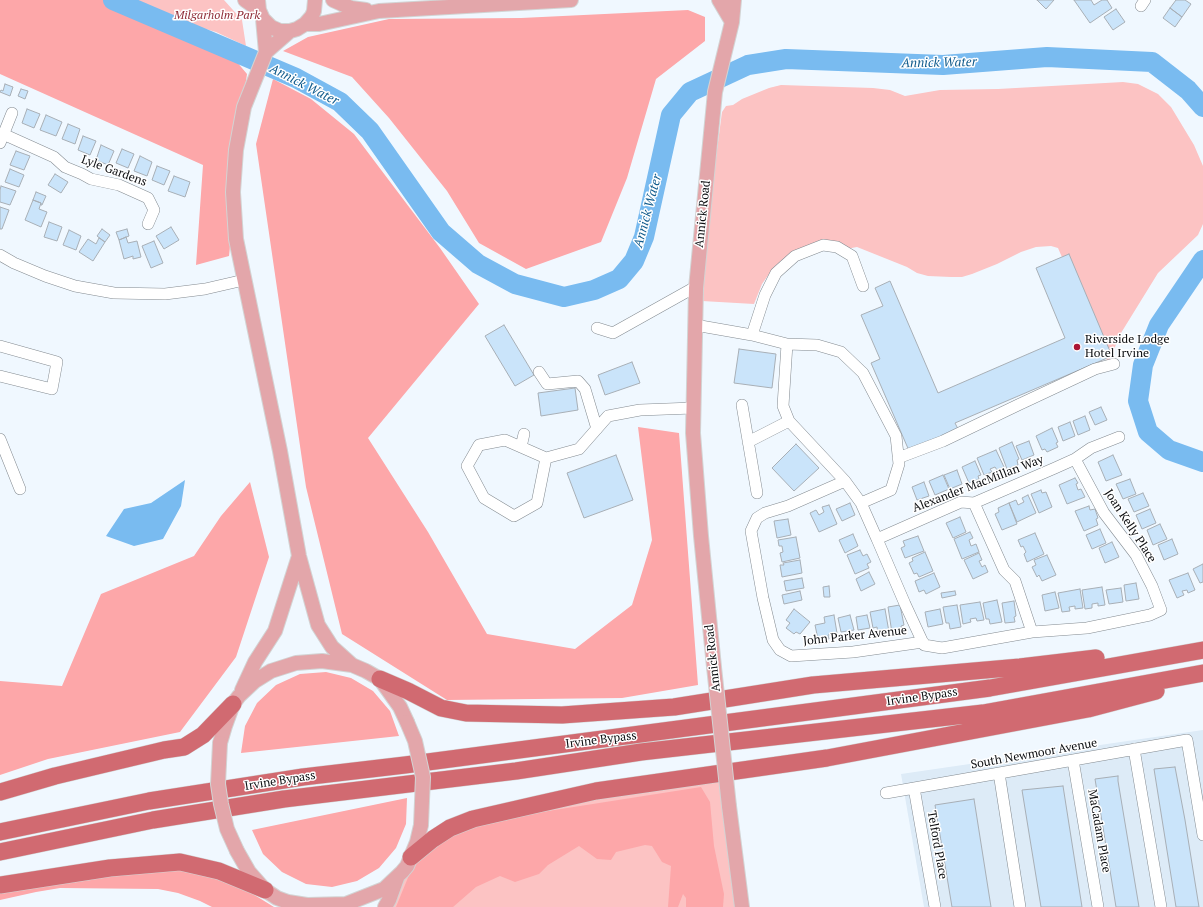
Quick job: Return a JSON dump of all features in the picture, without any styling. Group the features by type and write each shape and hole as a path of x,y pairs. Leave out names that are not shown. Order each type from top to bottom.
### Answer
{"highway":[{"path":"380,679 441,708 460,712 562,715 674,707 813,685 1020,667 1203,646"},
{"name":"Irvine Bypass","path":"0,832 149,801 303,777 413,764 982,689 1203,650"},
{"name":"Irvine Bypass","path":"0,852 153,820 284,799 516,771 641,752 982,712 1203,672"},
{"path":"411,858 433,839 450,828 473,819 534,805 596,792 819,760 884,748 1088,709 1203,679"},
{"path":"0,792 54,776 164,750 184,747 203,735 236,700"},
{"path":"0,885 110,868 180,862 219,871 264,890"}],"main road":[{"path":"245,0 260,10 271,27 280,31 290,31 305,24 312,16 315,0"},
{"path":"333,0 351,8 379,11"},
{"path":"305,24 319,24 379,11 572,0"},
{"path":"719,0 732,22"},
{"name":"Annick Road","path":"734,0 732,22 715,92 697,286 693,433 701,536 714,667 729,806 742,907"},
{"path":"260,10 266,52"},
{"path":"290,31 266,52 244,107 236,150 233,192 236,239 280,451 299,556 318,625 332,647 352,665"},
{"path":"236,700 255,681 271,671 296,663 322,661 352,665 380,679 397,703 416,741 423,777 421,825 417,842 407,866 397,878 384,889 346,904 290,905 264,890 249,872 227,829 218,784 220,743 224,726 236,700 255,662 275,630 299,556"},
{"path":"385,907 397,878"}],"street":[{"name":"Lyle Gardens","path":"12,113 2,139 54,157 65,167 90,179 119,185 148,198 154,210 148,224"},
{"path":"752,335 765,295 776,273 795,256 823,245 837,247 852,256 863,286"},
{"path":"0,255 14,263 45,276 75,286 114,293 165,294 205,289 244,280"},
{"path":"597,328 613,333 697,286"},
{"path":"695,325 752,335 788,344 817,345 841,352 863,373 896,436 899,464 891,490 861,504"},
{"path":"788,344 783,406 789,421 845,481 861,504 923,642"},
{"path":"0,346 57,362 52,389 0,376"},
{"path":"898,458 943,441 1095,369 1114,364"},
{"path":"539,372 547,384 578,381 585,389 597,429"},
{"path":"742,405 757,493"},
{"path":"546,458 537,503 514,516 484,498 467,466 479,445 505,440 546,458 579,449 608,416 640,410 693,408"},
{"path":"748,442 789,421"},
{"path":"521,447 524,434"},
{"name":"Alexander MacMillan Way","path":"877,539 961,502 974,502 1075,459 1091,448 1119,437"},
{"path":"0,439 20,489"},
{"name":"Joan Kelly Place","path":"1075,459 1104,513 1136,555 1152,586 1161,610"},
{"name":"John Parker Avenue","path":"845,481 788,506 765,512 757,518 752,531 763,598 773,640 780,650 791,656 853,652 923,642 924,645 942,648 1032,632 1087,628 1150,615 1161,610"},
{"path":"974,502 1004,570 1015,581 1032,632"},
{"name":"South Newmoor Avenue","path":"886,793 1187,740 1203,835"},
{"path":"1134,749 1161,907"},
{"name":"MaCadam Place","path":"1074,760 1098,907"},
{"path":"999,773 1020,907"},
{"name":"Telford Place","path":"914,788 934,907"}],"shaded area":[{"path":"0,0 113,0 226,49 247,74 236,150 234,209 229,256 196,265 203,165 0,74"},
{"path":"688,10 705,17 705,41 656,79 627,178 601,242 526,269 479,243 447,191 389,118 352,77 283,51 308,37 389,19 521,18"},
{"path":"273,79 311,99 354,134 440,248 479,304 368,438 428,532 487,634 575,649 632,605 652,540 638,427 679,433 698,685 622,698 447,700 342,634 306,487 256,144"},
{"path":"250,482 269,557 236,657 180,732 48,759 0,775 0,681 62,686 101,594 194,556 221,516"},
{"path":"326,672 351,678 373,691 390,711 399,736 241,753 245,726 257,703 276,685 300,674"},
{"path":"1203,730 1203,907 924,907 901,774"},
{"path":"701,787 710,802 714,846 724,894 723,907 686,907 686,898 683,894 678,907 668,907 671,866 662,862 652,846 645,845 616,852 611,860 597,859 579,846 548,865 539,874 515,882 500,876 476,887 453,907 396,907 416,858 459,825"},
{"path":"407,798 406,824 396,848 379,868 357,881 332,887 306,884 282,872 263,854 252,830"},
{"path":"179,863 248,891 274,907 212,907 178,893 158,889 60,888 0,900 0,887"}],"green space":[{"name":"Milgarholm Park","path":"127,0 224,0 242,20 246,46 216,32 185,23"},
{"path":"1123,82 1138,84 1158,94 1171,107 1194,145 1203,166 1203,224 1198,235 1158,273 1121,333 1108,363 1058,248 1051,246 1036,247 1021,252 972,274 962,277 951,277 928,276 917,273 907,267 857,247 846,249 832,246 791,254 775,266 769,274 762,284 754,304 702,301 712,188 722,112 726,106 733,105 742,99 769,88 781,85 873,88 890,90 905,96 940,90 998,89"},
{"path":"726,774 742,907 386,907 424,846 482,817"}],"water":[{"path":"185,480 181,506 163,539 134,546 106,536 124,509 151,503"}],"building":[{"path":"1037,0 1054,0 1046,9"},
{"path":"1074,0 1091,0 1094,5 1102,0 1107,0 1112,8 1090,23"},
{"path":"1176,0 1185,0 1191,4 1182,17 1170,8"},
{"path":"1170,8 1182,17 1175,27 1163,18"},
{"path":"1116,9 1125,22 1113,30 1104,17"},
{"path":"5,84 13,87 10,96 0,92 1,90 3,91"},
{"path":"21,89 28,91 25,99 18,96"},
{"path":"27,109 40,114 34,128 22,123"},
{"path":"46,115 62,122 56,136 40,130"},
{"path":"68,124 80,129 75,144 62,139"},
{"path":"83,136 96,141 90,155 78,150"},
{"path":"101,145 114,151 108,165 96,160"},
{"path":"122,149 134,154 128,168 116,163"},
{"path":"16,151 30,156 24,170 10,165"},
{"path":"140,156 152,162 147,176 134,171"},
{"path":"157,166 170,171 164,185 152,180"},
{"path":"10,169 24,175 19,187 5,182"},
{"path":"55,174 68,182 61,193 48,185"},
{"path":"174,176 190,182 185,197 168,191"},
{"path":"1,186 16,191 10,205 0,202"},
{"path":"36,192 46,196 42,205 41,203 33,200"},
{"path":"33,200 41,203 39,209 47,212 41,227 25,220"},
{"path":"0,207 9,210 2,229 0,229"},
{"path":"49,222 62,227 57,241 44,237"},
{"path":"171,227 179,240 164,249 156,236"},
{"path":"102,229 110,235 105,242 97,236"},
{"path":"127,229 129,236 119,240 116,232"},
{"path":"69,230 81,236 76,250 63,245"},
{"path":"126,237 128,243 137,241 141,257 133,259 133,256 124,259 119,240"},
{"path":"99,238 105,242 93,261 79,252 88,239 96,244"},
{"path":"154,241 163,263 151,268 142,246"},
{"name":"Riverside Lodge Hotel Irvine","path":"1069,254 1112,356 955,423 959,431 910,453 871,363 880,359 861,315 883,306 875,288 890,281 938,393 1065,338 1036,268"},
{"path":"504,325 534,375 515,386 485,336"},
{"path":"739,349 776,354 772,388 734,383"},
{"path":"632,362 640,383 605,395 598,375"},
{"path":"575,388 578,410 541,416 538,393"},
{"path":"1101,407 1107,420 1095,425 1089,412"},
{"path":"1085,416 1090,430 1078,435 1073,421"},
{"path":"1070,422 1075,436 1063,441 1058,427"},
{"path":"1052,428 1058,442 1056,443 1058,447 1047,452 1045,449 1042,450 1036,436"},
{"path":"1029,441 1034,455 1022,460 1016,446"},
{"path":"1012,442 1019,459 1017,460 1018,465 1007,469 999,448"},
{"path":"796,444 819,468 794,491 772,468"},
{"path":"996,450 1004,467 997,470 995,467 990,469 992,472 984,475 977,458"},
{"path":"616,455 633,500 584,518 567,473"},
{"path":"1113,455 1122,475 1106,481 1098,462"},
{"path":"975,461 981,475 978,476 979,479 969,483 962,467"},
{"path":"957,470 962,484 950,489 944,475"},
{"path":"943,475 949,489 935,495 929,481"},
{"path":"1075,478 1078,483 1076,484 1078,490 1081,489 1085,497 1067,504 1059,485"},
{"path":"1130,479 1136,494 1123,499 1116,484"},
{"path":"924,482 929,496 917,500 912,487"},
{"path":"1041,490 1042,493 1046,492 1052,507 1039,513 1031,494"},
{"path":"1143,493 1149,506 1134,512 1128,499"},
{"path":"1028,495 1036,513 1017,522 1009,503 1016,500 1018,505 1024,502 1022,498"},
{"path":"850,503 855,515 842,521 836,509"},
{"path":"1009,503 1017,524 1002,530 995,514 999,512 998,508"},
{"path":"829,505 837,524 819,532 810,513 816,510 819,515 824,512 822,507"},
{"path":"1089,506 1090,510 1095,509 1098,518 1096,519 1098,525 1084,531 1075,511"},
{"path":"1150,509 1156,523 1142,529 1136,515"},
{"path":"960,517 966,532 953,538 946,523"},
{"path":"788,519 791,535 777,538 774,521"},
{"path":"1160,524 1167,539 1153,545 1147,530"},
{"path":"1100,529 1106,543 1092,549 1086,535"},
{"path":"970,532 973,538 969,540 971,546 976,544 979,552 962,559 954,539"},
{"path":"1035,533 1044,554 1027,562 1024,554 1026,552 1023,546 1021,547 1018,540"},
{"path":"853,534 858,546 845,553 839,540"},
{"path":"918,536 924,551 905,558 901,548 905,546 903,541"},
{"path":"796,537 800,558 782,562 780,553 783,552 782,546 779,546 778,540"},
{"path":"1172,539 1178,554 1164,560 1158,545"},
{"path":"1112,542 1119,557 1105,563 1099,548"},
{"path":"860,550 863,556 867,554 871,562 867,564 869,568 855,574 847,555"},
{"path":"925,552 933,571 919,577 917,573 914,574 909,563 913,561 912,558"},
{"path":"979,553 982,560 979,561 982,567 985,565 988,572 973,579 964,560"},
{"path":"1047,555 1056,575 1042,581 1039,575 1037,577 1032,567 1036,565 1034,560"},
{"path":"800,560 802,573 782,577 780,565 784,565 783,563"},
{"path":"1203,564 1203,582 1200,583 1193,569"},
{"path":"869,572 875,584 861,591 856,579"},
{"path":"934,573 940,587 926,594 924,590 919,592 915,581"},
{"path":"1188,573 1195,590 1188,593 1187,590 1182,591 1184,595 1177,598 1169,580"},
{"path":"802,578 804,588 786,591 784,581"},
{"path":"1136,583 1139,599 1126,601 1124,585"},
{"path":"829,586 830,597 824,597 823,587"},
{"path":"1102,587 1105,605 1098,606 1098,603 1092,604 1092,608 1085,609 1082,590"},
{"path":"1121,588 1123,602 1109,604 1106,590"},
{"path":"1080,589 1083,608 1075,609 1075,606 1069,607 1070,611 1062,612 1058,593"},
{"path":"800,591 802,600 784,604 782,595"},
{"path":"955,591 956,595 942,598 941,593"},
{"path":"1055,592 1059,608 1045,611 1042,595"},
{"path":"997,600 1002,622 990,624 989,619 986,619 983,603"},
{"path":"1014,601 1016,616 1014,617 1015,622 1005,623 1002,603"},
{"path":"980,602 984,620 977,621 976,618 970,619 971,622 963,624 960,605"},
{"path":"900,605 904,625 901,626 902,632 892,633 888,607"},
{"path":"957,605 961,627 950,629 949,623 946,623 943,607"},
{"path":"794,609 810,622 800,634 796,632 794,634 786,628 790,623 786,620"},
{"path":"885,609 889,632 878,634 877,627 873,628 870,612"},
{"path":"940,609 943,624 928,627 925,612"},
{"path":"834,615 837,633 828,635 829,639 826,639 825,642 819,644 815,625 825,623 824,617"},
{"path":"850,615 854,630 841,632 838,618"},
{"path":"867,615 870,628 858,630 856,617"},
{"path":"1175,767 1199,907 1176,907 1154,769"},
{"path":"1118,776 1139,907 1116,907 1095,779"},
{"path":"1063,786 1082,907 1041,907 1022,790"},
{"path":"974,799 991,907 952,907 935,805"}],"waterway":[{"name":"Annick Water","path":"113,0 296,78 340,102 370,131 441,232 478,264 515,284 564,297 594,290 619,279 634,261 644,237 671,115 690,92 748,65 786,59 943,65 1047,57 1152,62 1188,90 1203,107"},
{"name":"Annick Water","path":"1203,260 1159,325 1143,365 1138,401 1148,432 1169,450 1203,462"}],"place":[{"name":"Riverside Lodge Hotel Irvine","path":"1077,347"}]}
